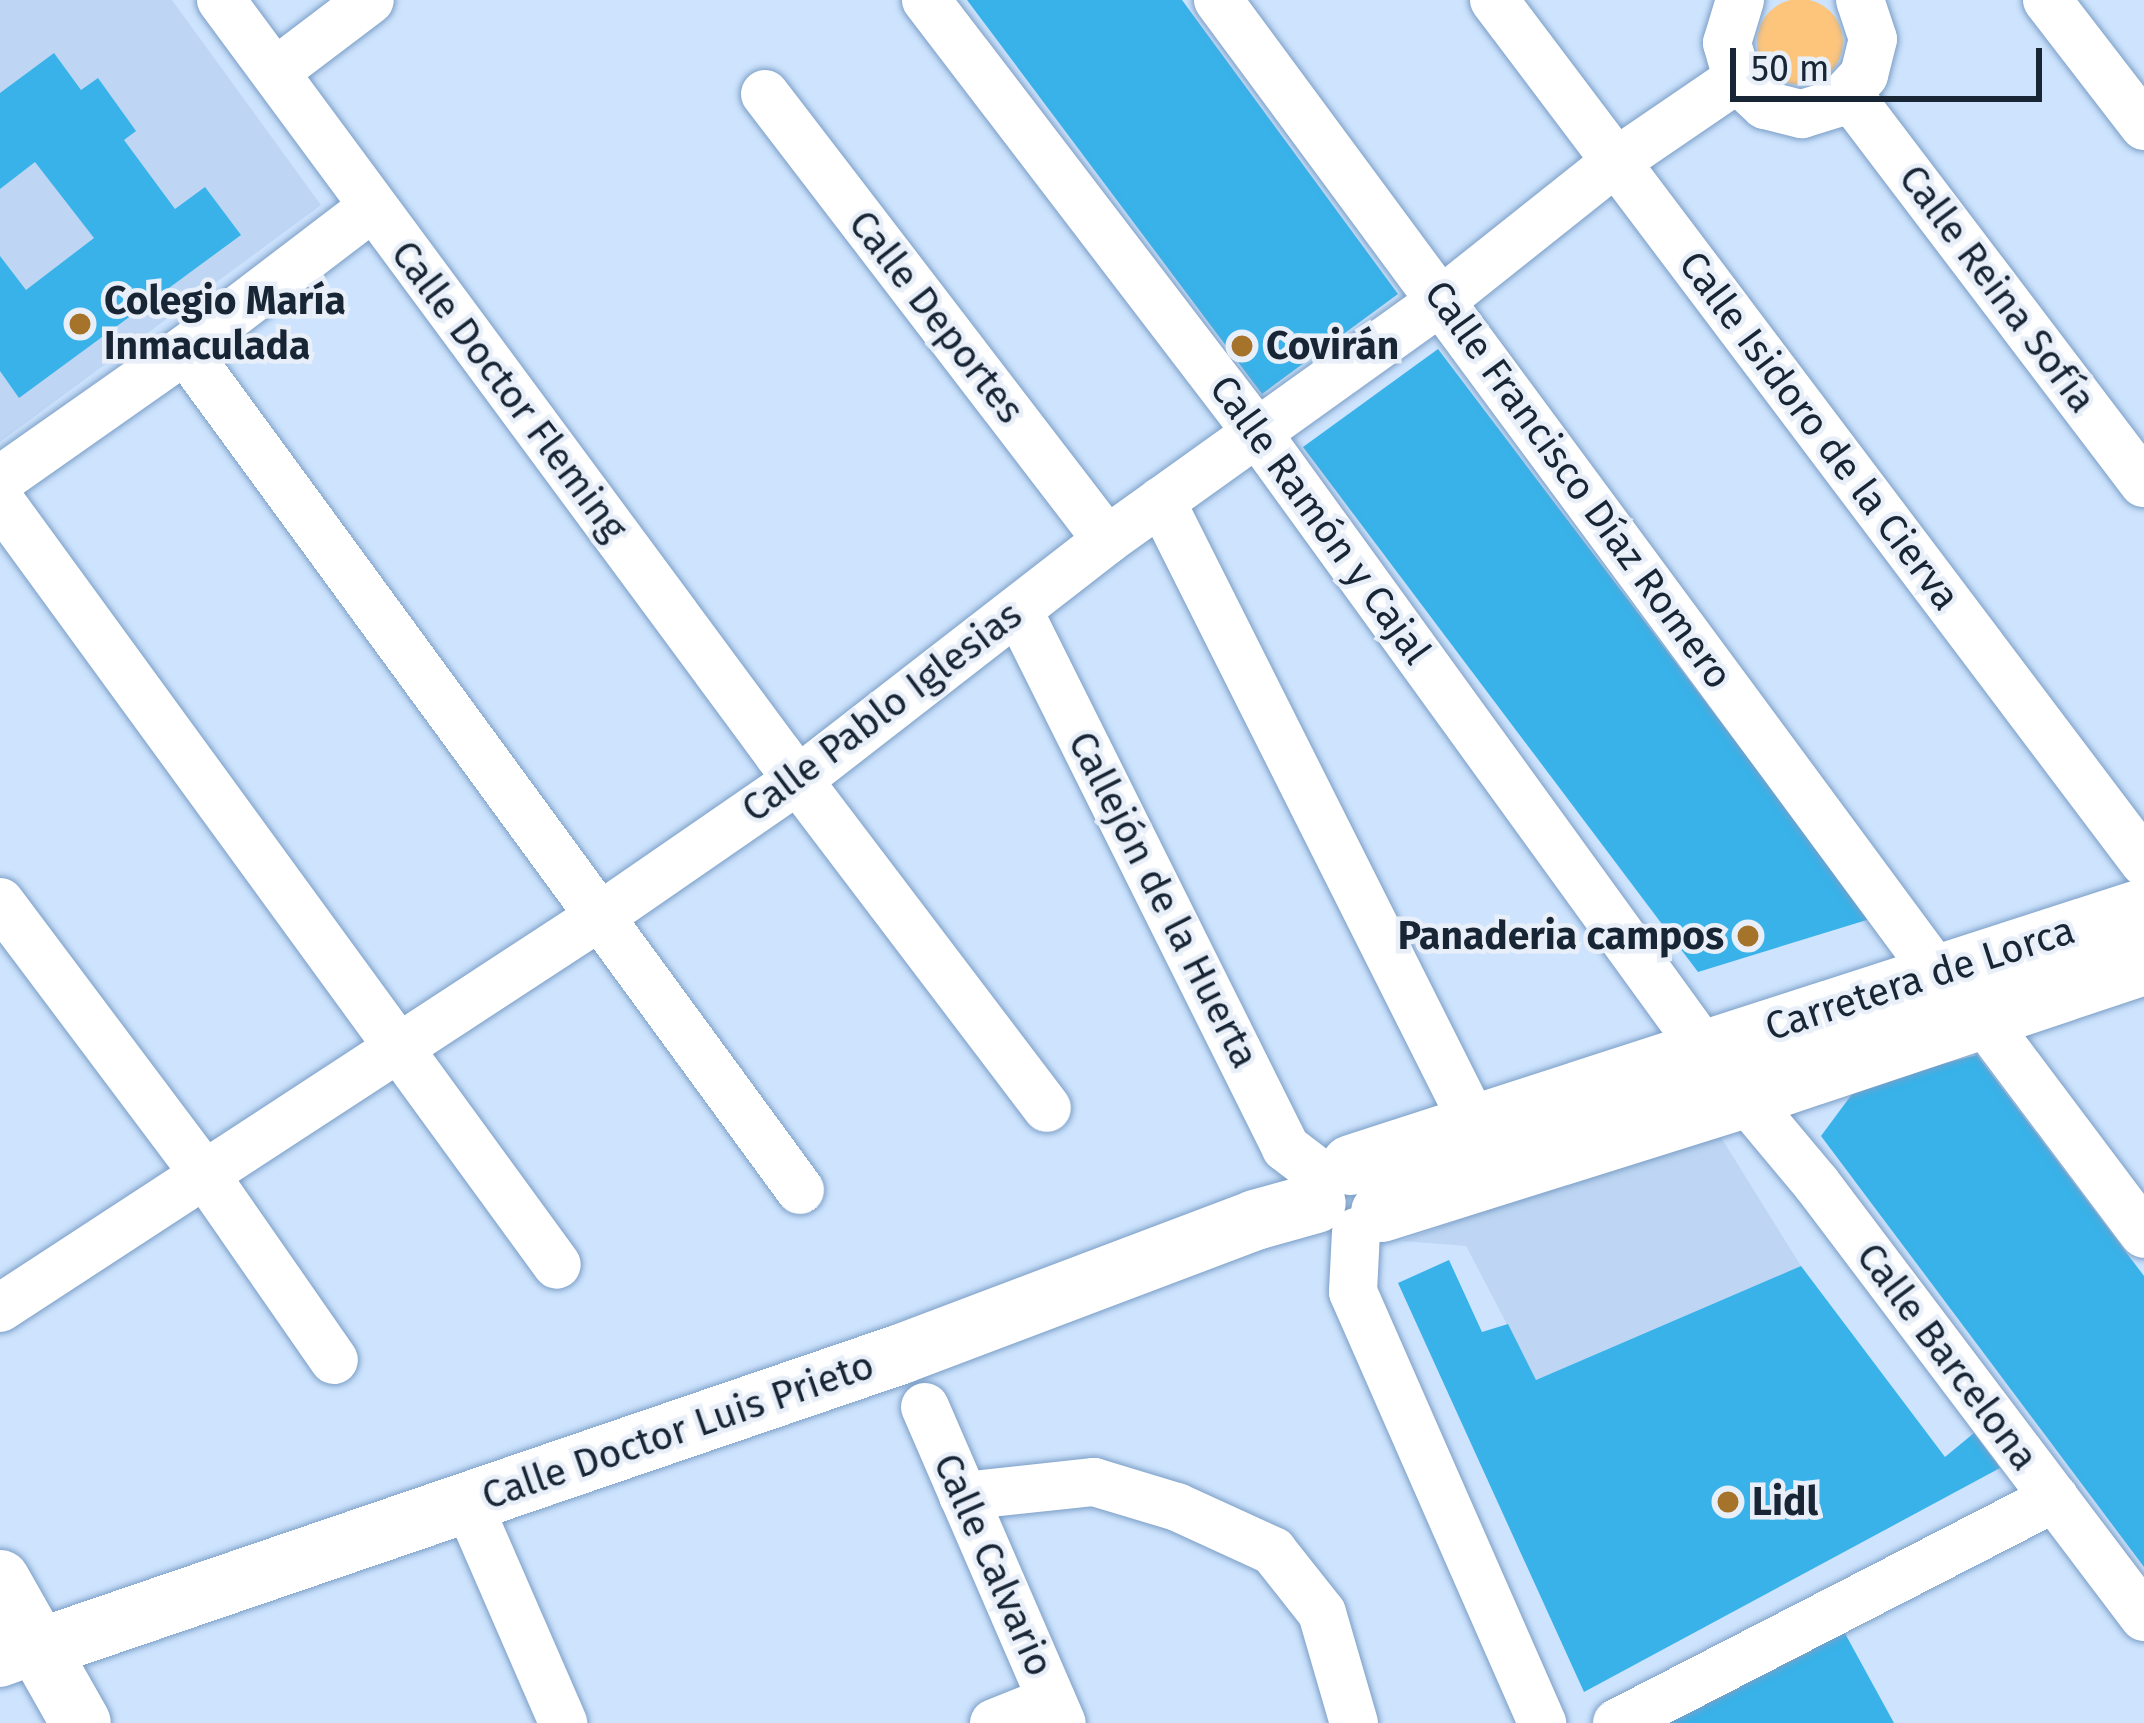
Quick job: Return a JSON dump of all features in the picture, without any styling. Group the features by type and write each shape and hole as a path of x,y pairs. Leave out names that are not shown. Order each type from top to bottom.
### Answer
{"main road":[{"name":"Carretera de Lorca","path":"1345,1198 1474,1124 1936,972 2143,915"},
{"name":"Carretera de Lorca","path":"1345,1198 1749,1097 1981,1017 2143,915"},
{"name":"Calle Doctor Luis Prieto","path":"19,1656 901,1354 1255,1220 1345,1198"},
{"path":"0,1580 19,1656 81,1723"}],"street":[{"name":"Calle Doctor Fleming","path":"221,0 1047,1108"},
{"path":"275,72 370,0"},
{"name":"Calle Ramón y Cajal","path":"926,0 1258,434 1703,1048"},
{"name":"Calle Francisco Díaz Romero","path":"1218,0 1936,972"},
{"name":"Calle Isidoro de la Cierva","path":"1495,0 1617,161 2143,915"},
{"path":"1740,0 1727,34 1737,79 1761,103 1797,114 1827,109 1849,95 1864,75 1872,51 1871,26 1860,0"},
{"path":"2047,0 2144,126"},
{"name":"Calle Pablo Iglesias","path":"0,1308 206,1176 399,1043 602,915 798,780 1107,540 1442,300 1617,161 1737,79"},
{"name":"Calle Deportes","path":"765,94 1107,540"},
{"name":"Calle Reina Sofía","path":"1849,95 2144,483"},
{"path":"0,480 185,350 373,207"},
{"path":"185,350 800,1190"},
{"path":"0,501 556,1264"},
{"path":"1161,501 1474,1124"},
{"name":"Callejón de la Huerta","path":"1018,610 1286,1148 1345,1198"},
{"path":"0,902 206,1176 334,1360"},
{"path":"1981,1017 2144,1234"},
{"name":"Carretera de Lorca","path":"1703,1048 1749,1097"},
{"name":"Calle Barcelona","path":"1749,1097 2144,1617"},
{"path":"1345,1198 1353,1292 1542,1723"},
{"name":"Calle Calvario","path":"925,1407 1057,1712"},
{"path":"962,1496 1094,1482 1177,1508 1273,1551 1322,1613 1354,1723"},
{"path":"1617,1723 2054,1498"},
{"path":"468,1504 563,1723"},
{"path":"994,1723 1057,1712"}],"shaded area":[{"path":"1800,-1 1816,2 1830,12 1840,26 1840,58 1830,72 1816,82 1800,85 1784,82 1770,72 1760,58 1757,42 1760,26 1770,12 1784,2"},
{"name":"Colegio María Inmaculada","path":"0,0 172,0 321,205 0,442"},
{"path":"1714,1126 1801,1266 1536,1380 1466,1246 1402,1241"}],"building":[{"path":"967,0 1182,0 1398,294 1262,394"},
{"path":"54,53 81,90 98,78 136,131 124,140 175,209 205,187 241,235 19,398 0,371 0,256 26,290 94,238 35,162 0,189 0,93"},
{"path":"1438,349 1870,919 1698,972 1303,447"},
{"path":"1977,1055 2144,1276 2144,1567 1821,1136 1858,1086"},
{"path":"1449,1260 1482,1332 1508,1324 1536,1380 1801,1266 1945,1457 1974,1433 2000,1468 1584,1692 1398,1283"},
{"path":"1842,1628 1894,1723 1668,1723"}],"place":[{"name":"Colegio María Inmaculada","path":"80,324"},
{"name":"Covirán","path":"1242,346"},
{"name":"Panaderia campos","path":"1748,936"},
{"name":"Lidl","path":"1728,1502"}]}
